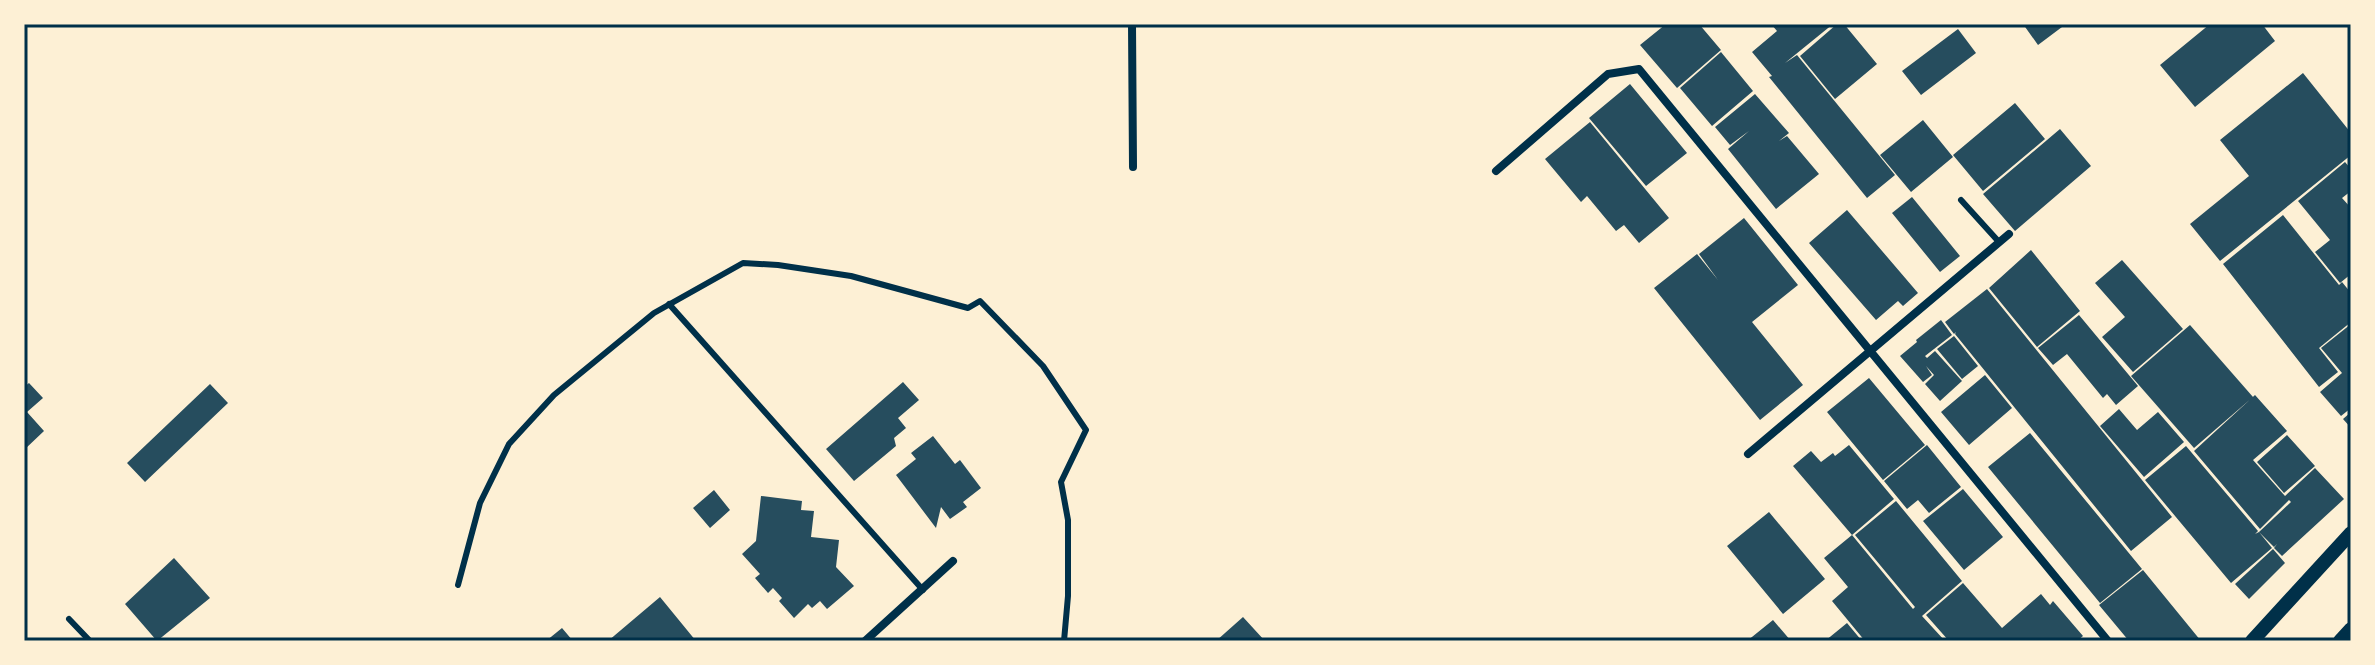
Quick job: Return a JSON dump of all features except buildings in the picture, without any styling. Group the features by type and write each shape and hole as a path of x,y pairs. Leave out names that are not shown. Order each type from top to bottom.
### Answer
{"street":[{"path":"1132,24 1133,167"},
{"path":"1496,171 1608,74 1639,69 2108,641"},
{"path":"1748,454 2009,234"},
{"path":"2252,641 2351,533"},
{"path":"865,641 953,561"},
{"path":"2340,641 2351,629"}],"lane":[{"path":"1961,200 1999,242"},
{"path":"458,585 480,503 509,444 554,395 669,304 743,263 851,276 968,308 980,301 1043,366 1086,430 1061,482 1068,520 1068,596 1064,641"},
{"path":"669,304 923,590"},
{"path":"69,619 90,641"}]}
